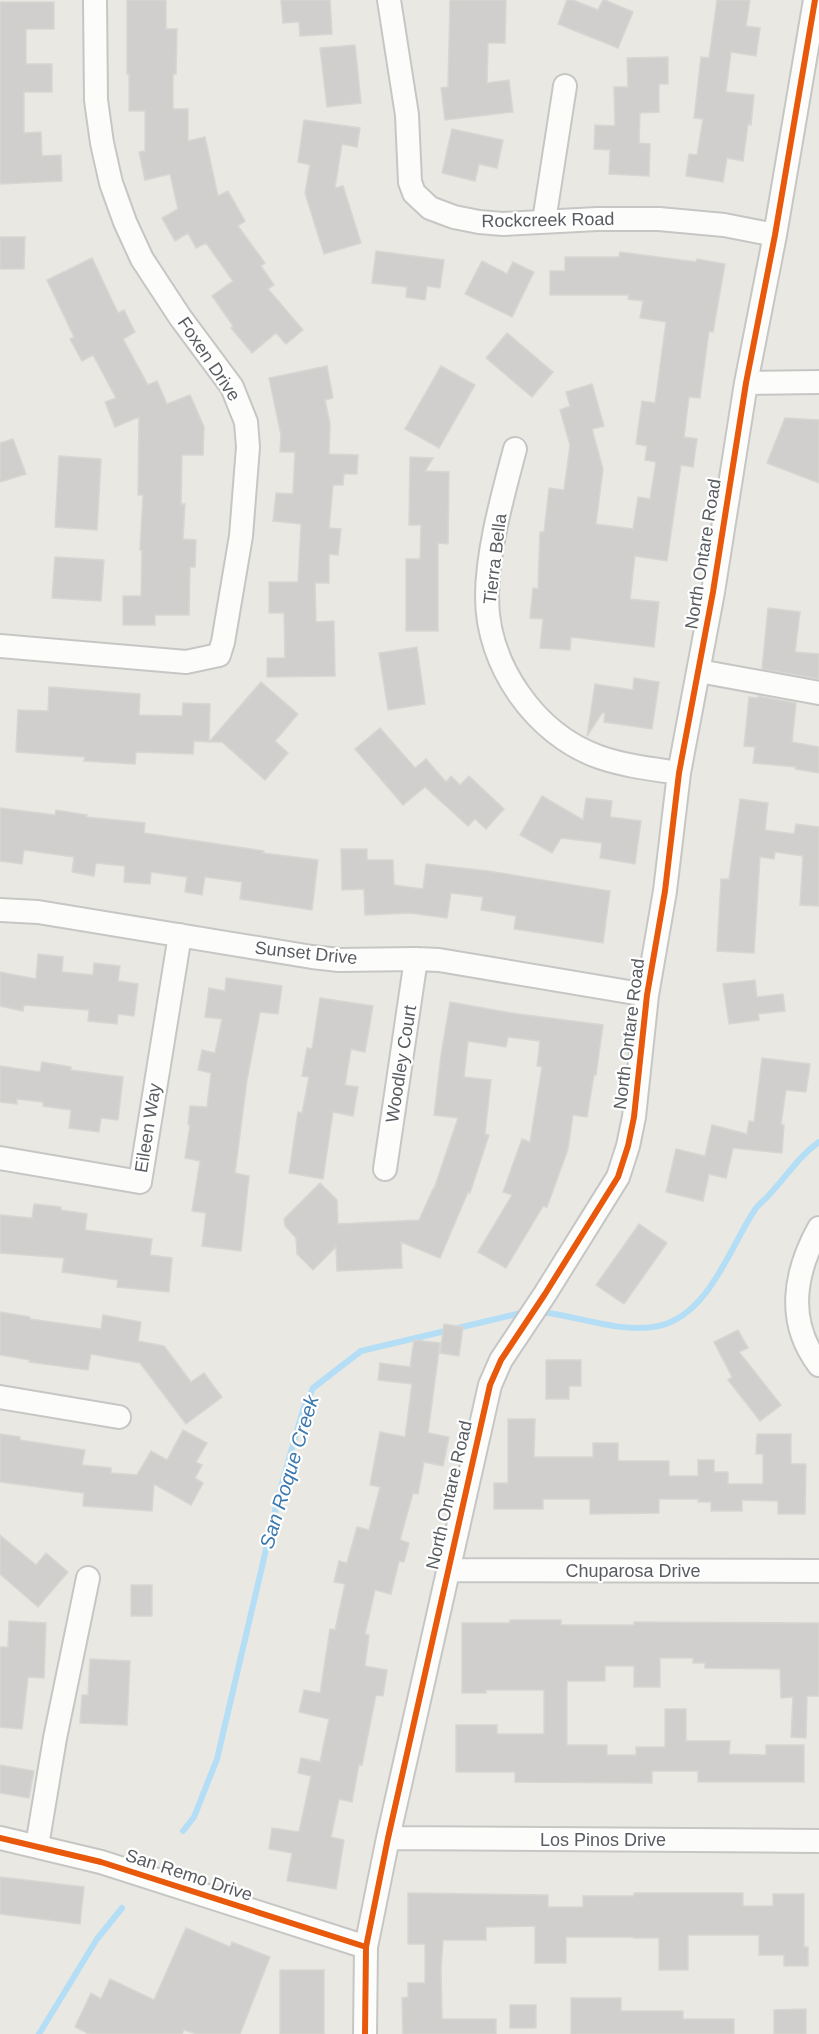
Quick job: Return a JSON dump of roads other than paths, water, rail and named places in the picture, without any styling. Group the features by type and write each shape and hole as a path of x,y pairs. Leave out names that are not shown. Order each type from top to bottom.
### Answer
{"street":[{"name":"Foxen Drive","path":"0,646 186,662 219,655 241,536 248,447 243,410 232,387 180,317 142,259 125,222 107,163 96,100 96,0"},
{"name":"Rockcreek Road","path":"389,0 407,115 410,182 414,193 430,208 454,217 503,224 659,219 724,225 775,235"},
{"name":"North Ontare Road","path":"366,2034 366,1947 388,1838 487,1396 501,1360 618,1178 628,1146 634,1117 648,995 665,891 679,773 699,671 746,383 775,235 815,0"},
{"path":"544,221 565,86"},
{"path":"746,383 819,382"},
{"name":"Tierra Bella","path":"515,449 500,510 487,597 488,621 505,670 514,687 532,711 554,732 570,742 596,756 624,765 679,773"},
{"path":"699,671 819,693"},
{"name":"Sunset Drive","path":"0,910 38,912 339,960 416,958 439,960 648,995"},
{"name":"Eileen Way","path":"0,1158 140,1182 180,935"},
{"name":"Woodley Court","path":"384,1169 416,958"},
{"path":"819,1228 804,1259 797,1292 800,1329 807,1347 819,1365"},
{"path":"0,1397 119,1417"},
{"name":"Chuparosa Drive","path":"448,1570 819,1571"},
{"path":"36,1846 57,1728 88,1578"},
{"name":"San Remo Drive","path":"0,1838 100,1862 366,1947"},
{"name":"Los Pinos Drive","path":"388,1838 819,1841"}],"waterway":[{"name":"San Roque Creek","path":"541,1312 629,1328 659,1326 677,1319 692,1308 717,1277 756,1208 799,1160 819,1142"},
{"name":"San Roque Creek","path":"183,1831 194,1817 217,1759 279,1494 303,1410 313,1388 361,1351 525,1312"},
{"name":"San Roque Creek","path":"39,2034 97,1939 122,1908"}]}
